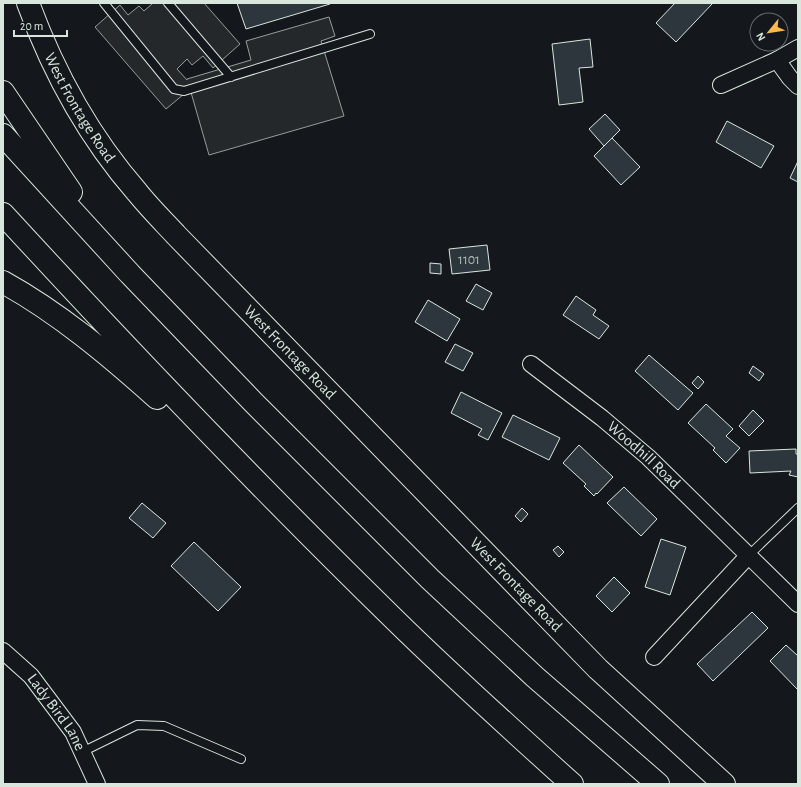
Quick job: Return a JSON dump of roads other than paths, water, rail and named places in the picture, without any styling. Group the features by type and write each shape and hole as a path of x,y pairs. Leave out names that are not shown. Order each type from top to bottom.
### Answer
{"main road":[{"name":"West Frontage Road","path":"28,3 40,35 57,71 80,113 108,155 136,192 598,669 724,784"},
{"path":"3,92 130,274"},
{"path":"3,134 130,274 253,402 430,579 535,677 658,784"},
{"path":"3,214 152,374 301,526 395,620 572,784"},
{"path":"3,282 23,293 57,316 94,344 145,386 301,526"}],"street":[{"path":"721,85 777,60 798,48"},
{"path":"777,60 798,86"},
{"name":"Woodhill Road","path":"531,364 602,418 648,457 798,604"},
{"path":"654,657 748,556"},
{"name":"Lady Bird Lane","path":"3,651 31,676 73,732 97,784"}],"lane":[{"path":"105,3 174,89 184,91 370,34"},
{"path":"168,3 232,77"},
{"path":"748,556 798,508"},
{"path":"82,752 137,725 164,726 241,759"}]}
